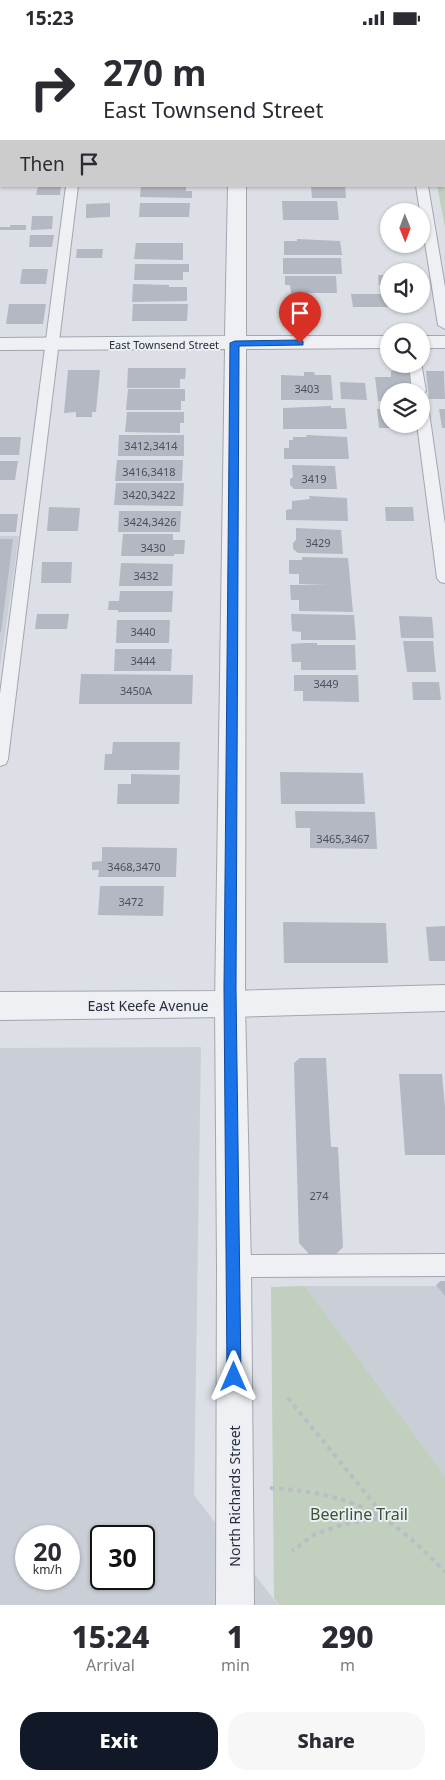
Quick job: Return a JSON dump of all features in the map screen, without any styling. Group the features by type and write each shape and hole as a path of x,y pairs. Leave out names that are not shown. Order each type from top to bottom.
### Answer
{"street":[{"name":"North Richards Street","path":"235,1605 234,1266 230,1005 237,187"},
{"name":"East Townsend Street","path":"0,344 380,342"},
{"path":"430,342 445,342"},
{"name":"East Keefe Avenue","path":"0,1006 230,1005 445,998"}],"lane":[{"path":"0,759 72,187"},
{"path":"422,187 445,325"},
{"path":"425,433 445,578"},
{"path":"234,1266 445,1265"}],"path":[{"path":"288,1398 385,1517 426,1551 445,1572"},
{"path":"234,1487 290,1489 324,1494 385,1517"},
{"path":"292,1551 315,1534 345,1524 385,1517"}],"shaded area":[{"path":"0,536 19,536 0,668"},
{"path":"201,1047 194,1495 278,1605 0,1605 0,1048"},
{"path":"305,1286 445,1286 445,1476"}],"green space":[{"path":"437,187 445,187 445,227"},
{"name":"Beerline Trail","path":"305,1286 445,1476 445,1605 279,1605 274,1599 271,1287"}],"building":[{"path":"38,187 61,187 60,195 36,195"},
{"path":"141,187 186,187 186,191 192,191 192,198 140,197"},
{"path":"311,187 345,187 346,198 312,198"},
{"path":"282,201 337,201 339,220 283,220"},
{"path":"110,203 110,217 86,218 86,204"},
{"path":"140,203 190,203 189,217 139,217"},
{"path":"32,216 53,216 52,229 31,230"},
{"path":"10,225 26,225 26,230 0,230 0,227 10,227"},
{"path":"30,235 54,235 52,247 29,247"},
{"path":"297,239 340,241 342,255 284,255 284,241 297,241"},
{"path":"136,243 183,243 183,260 134,259"},
{"path":"77,249 103,249 102,258 76,258"},
{"path":"283,258 341,258 342,274 283,274"},
{"path":"135,264 189,264 189,272 183,272 183,280 134,280"},
{"path":"22,269 48,269 46,284 20,284"},
{"path":"285,276 336,276 337,293 291,293 290,285 285,285"},
{"path":"133,284 187,287 187,301 132,302"},
{"path":"351,294 380,294 380,307 353,307"},
{"path":"9,304 46,304 43,324 6,324"},
{"path":"133,304 188,304 187,321 132,321"},
{"path":"128,368 186,368 185,379 180,379 180,388 127,388"},
{"path":"68,370 100,370 96,412 92,412 92,417 76,417 76,412 64,413"},
{"path":"430,371 444,371 445,399 430,399 430,383 427,383 426,373 430,373"},
{"path":"304,372 314,372 315,375 331,375 333,400 281,400 281,375 304,376"},
{"path":"391,373 409,373 411,383 380,383 380,401 378,401 375,377 391,377"},
{"path":"340,382 365,383 367,400 341,399"},
{"path":"128,389 185,389 185,401 181,401 181,410 126,410"},
{"path":"331,406 331,408 345,408 347,429 283,429 283,408"},
{"path":"377,409 380,409 379,428"},
{"path":"439,409 445,409 445,428 442,428"},
{"path":"127,412 184,412 184,423 180,423 180,433 125,432"},
{"path":"119,435 184,435 184,456 118,456"},
{"path":"306,435 347,437 349,459 284,459 284,448 289,448 289,440 293,440 293,437 307,437"},
{"path":"0,437 21,437 19,455 0,455"},
{"path":"117,460 183,460 182,481 115,481"},
{"path":"0,461 18,461 15,480 0,480"},
{"path":"292,465 335,466 337,489 294,489 290,485 290,479 293,477"},
{"path":"116,483 184,483 183,506 114,505"},
{"path":"309,496 347,498 348,521 286,520 286,510 292,509 292,501 310,499"},
{"path":"49,507 80,508 78,531 47,531"},
{"path":"385,507 413,507 414,521 386,521"},
{"path":"119,511 181,511 180,532 118,532"},
{"path":"0,514 18,514 16,532 0,532"},
{"path":"296,528 341,530 343,554 298,553 293,549 293,543 296,540"},
{"path":"123,534 173,534 173,540 185,540 184,554 174,554 174,556 121,556"},
{"path":"0,539 13,539 1,632 0,632"},
{"path":"302,557 348,558 353,612 299,611 299,600 291,600 290,585 327,585 299,584 299,574 289,574 289,560 302,560"},
{"path":"42,562 72,562 71,583 41,583"},
{"path":"121,563 173,564 172,586 119,586"},
{"path":"120,591 173,591 172,612 118,612 118,610 108,610 109,601 119,601"},
{"path":"37,614 69,614 67,629 35,629"},
{"path":"291,614 354,615 356,640 301,640 301,632 292,631"},
{"path":"399,616 432,617 434,638 401,638"},
{"path":"117,620 170,620 169,643 116,643"},
{"path":"403,641 433,641 436,672 407,672"},
{"path":"317,643 317,645 355,645 356,670 301,670 301,662 292,662 291,644"},
{"path":"115,649 172,649 171,671 114,671"},
{"path":"81,674 193,675 192,704 79,704"},
{"path":"294,675 358,675 359,702 303,701 303,691 294,691"},
{"path":"412,682 439,682 441,700 413,700"},
{"path":"113,742 180,742 179,770 104,770 105,754 112,754"},
{"path":"280,772 363,773 365,804 281,804"},
{"path":"131,774 180,775 179,804 117,804 118,784 131,784"},
{"path":"295,811 375,812 377,849 310,848 310,828 296,828"},
{"path":"102,847 177,848 176,877 98,877 99,870 92,870 92,862 102,861"},
{"path":"100,886 164,886 163,916 98,915"},
{"path":"283,922 386,923 388,963 284,963"},
{"path":"445,926 445,961 429,961 426,927"},
{"path":"300,1058 326,1058 331,1147 338,1147 343,1247 336,1254 309,1254 299,1243 294,1063"},
{"path":"399,1074 442,1074 445,1107 445,1155 405,1155"},
{"path":"441,1281 445,1281 445,1296 436,1285"}],"route":[{"path":"234,1377 230,988 235,343 300,343"}]}
